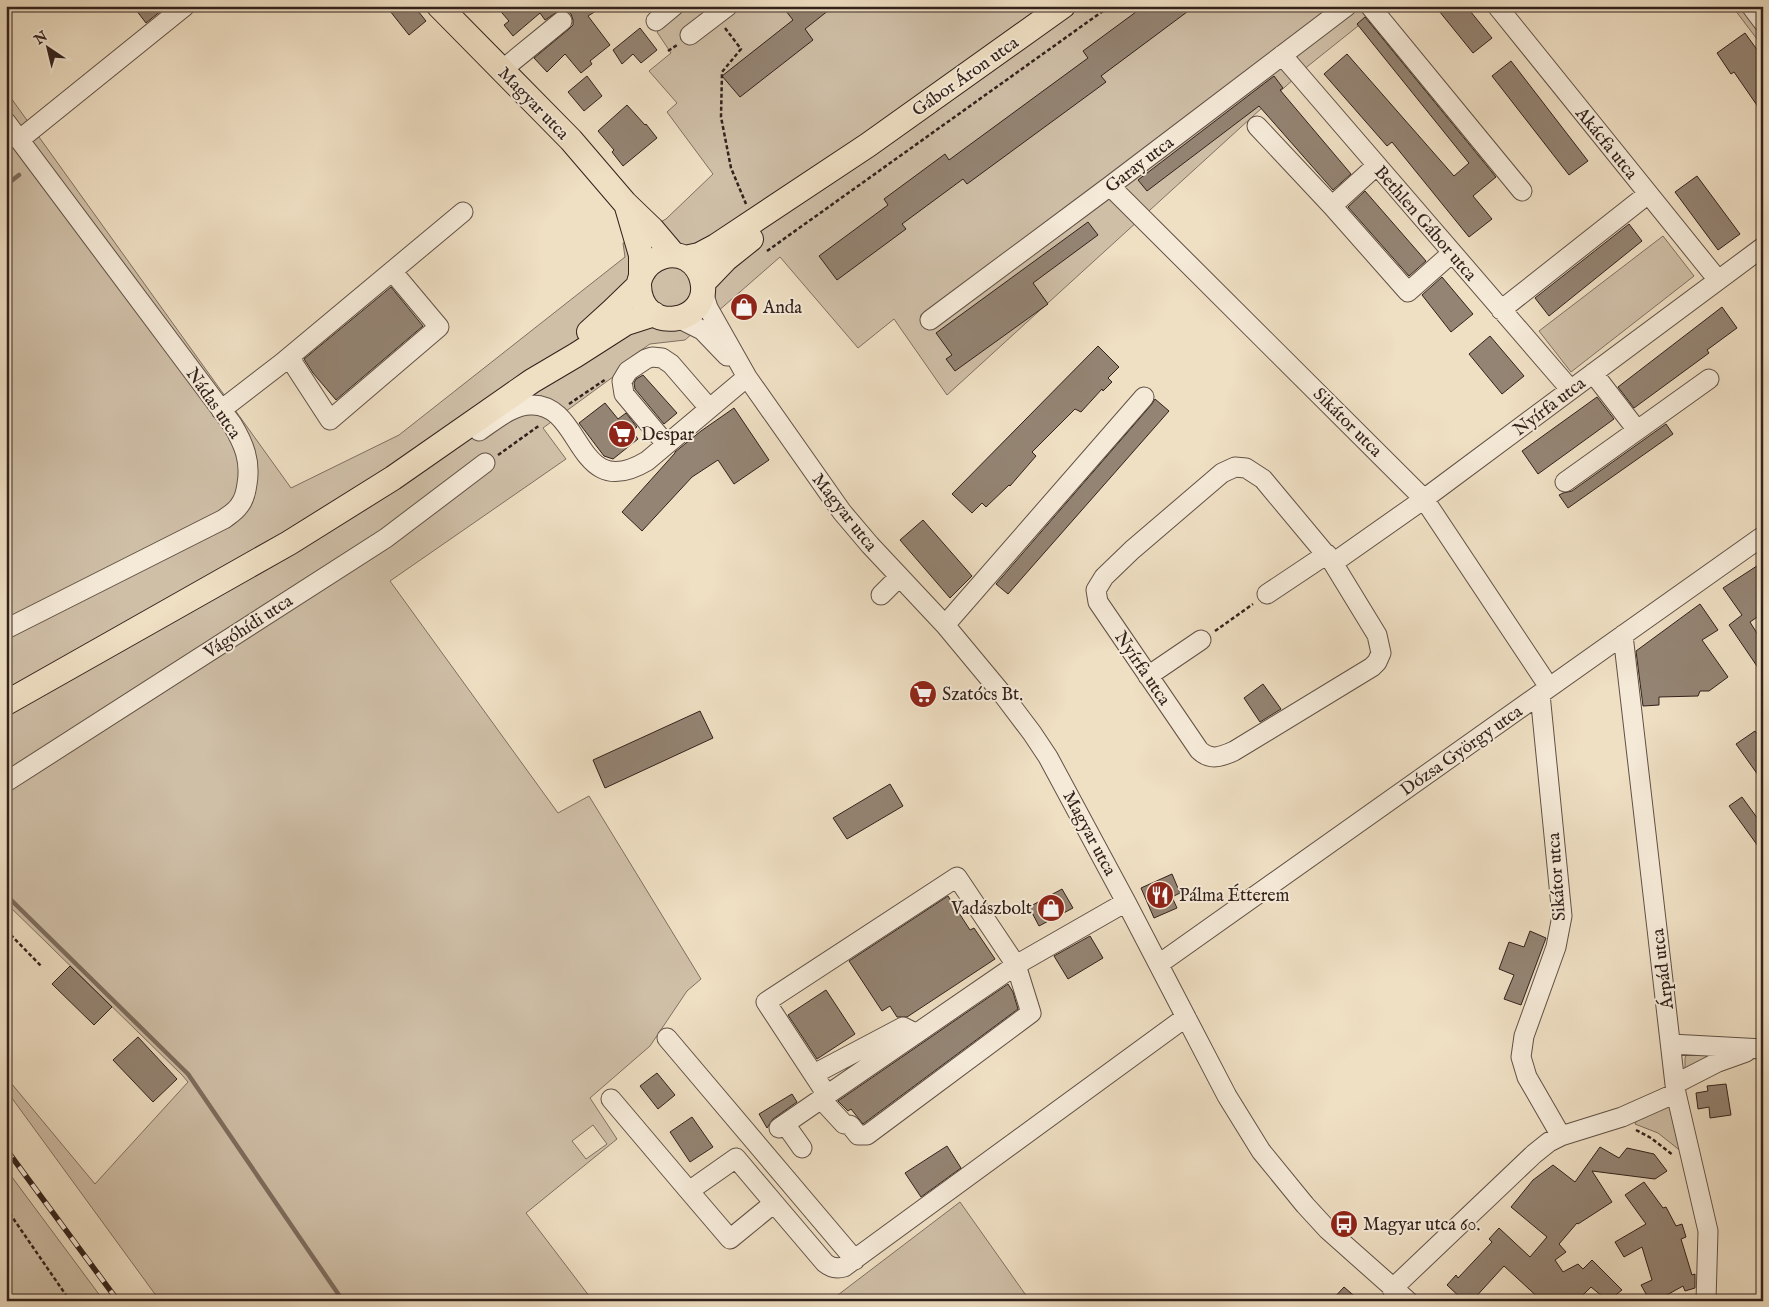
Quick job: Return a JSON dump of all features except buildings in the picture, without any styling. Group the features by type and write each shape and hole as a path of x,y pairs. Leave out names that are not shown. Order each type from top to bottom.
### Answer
{"main road":[{"name":"Magyar utca","path":"439,6 571,140 626,203 680,256"},
{"name":"Gábor Áron utca","path":"680,256 699,254 716,246 868,145 1063,6"},
{"name":"Gábor Áron utca","path":"703,288 726,259 868,145"},
{"name":"Magyar utca","path":"626,203 641,255 640,280"},
{"path":"532,381 616,308 640,280 646,266 654,260 664,256 680,256 697,268 703,288 700,302 687,315 678,318 661,318 644,305 639,292 640,280"},
{"path":"6,703 289,543 393,478 532,381 626,323 654,314"}],"street":[{"path":"19,140 184,6"},
{"path":"656,21 674,6"},
{"name":"Garay utca","path":"930,320 1347,6"},
{"path":"1370,6 1522,191"},
{"name":"Akácfa utca","path":"1497,6 1718,280"},
{"path":"1751,6 1763,22"},
{"path":"690,35 722,11"},
{"path":"502,70 562,21"},
{"name":"Bethlen Gábor utca","path":"1282,56 1570,390"},
{"name":"Nádas utca","path":"6,122 240,436 248,456 246,491 239,506 224,520 6,629"},
{"path":"1257,126 1332,206 1408,292 1452,253"},
{"path":"1332,206 1376,166"},
{"name":"Sikátor utca","path":"1110,186 1424,499 1545,690 1562,916 1556,947 1524,1036 1522,1057 1527,1077 1561,1136"},
{"path":"1501,310 1648,194"},
{"path":"221,410 289,357 463,212"},
{"name":"Nyírfa utca","path":"1330,558 1424,499 1763,247"},
{"path":"289,357 330,420 439,327 392,271"},
{"name":"Magyar utca","path":"703,288 708,308 747,377 842,512 945,625 1008,702 1048,757 1159,964 1227,1096 1277,1172 1328,1230 1408,1301"},
{"name":"Magyar utca","path":"678,318 702,330 747,377"},
{"path":"666,444 624,394 622,381 628,372 652,357 662,358 671,364 709,408"},
{"path":"1593,372 1637,430"},
{"path":"393,478 437,458 512,410 530,405 540,406 556,413 592,460 603,470 623,471 637,466 747,377"},
{"path":"1565,482 1710,379"},
{"path":"945,625 1144,397"},
{"name":"Vágóhídi utca","path":"6,782 386,538 486,463"},
{"name":"Nyírfa utca","path":"1241,467 1258,474 1330,558 1377,635 1380,647 1379,658 1372,667 1223,756 1209,756 1199,750 1148,676 1098,602 1096,590 1104,578 1121,560 1230,468 1241,467"},
{"name":"Dózsa György utca","path":"1159,964 1763,536"},
{"path":"1267,594 1330,558"},
{"path":"881,595 900,577"},
{"name":"Árpád utca","path":"1623,635 1676,1088 1708,1231 1706,1301"},
{"path":"1148,676 1201,640"},
{"path":"957,877 1016,965 1031,1013 866,1135 858,1135 850,1125 844,1124 824,1097 814,1074 766,1002 957,877"},
{"path":"802,1148 782,1126 1016,965 1126,902"},
{"path":"689,1191 736,1158 830,1266 839,1268 852,1262 1186,1017"},
{"path":"814,1074 903,1027 915,1033"},
{"path":"668,1038 852,1262"},
{"path":"1671,1044 1761,1049"},
{"path":"1392,1288 1534,1154 1550,1142 1561,1136 1622,1117 1676,1088 1718,1062 1761,1049"},
{"path":"611,1098 730,1239 774,1203"}],"path":[{"path":"760,256 1110,6"},
{"path":"722,11 741,49 722,72 721,117 731,168 746,204"},
{"path":"486,463 612,375"},
{"path":"1201,640 1267,594"},
{"path":"6,930 42,967"},
{"path":"1633,1129 1651,1138 1676,1158"},
{"path":"6,1208 70,1301"}],"shaded area":[{"path":"689,6 1383,6 1308,66 947,395 894,319 858,348 780,257 685,340 650,344 631,357 617,374 543,428 566,459 390,581 558,813 589,796 701,979 687,991 650,1046 590,1098 617,1139 526,1213 593,1301 160,1301 6,1090 6,1077 95,1184 188,1082 6,903 6,91 291,488 399,435 625,257 623,243 666,219 713,174 667,112 677,103 649,71 671,53 657,32","holes":["593,1125 607,1144 586,1159 572,1141"]},
{"path":"1732,6 1763,6 1763,47"},
{"path":"1663,236 1694,276 1571,372 1539,331"},
{"path":"1687,1053 1724,1053 1685,1068"},
{"path":"1670,1106 1682,1152 1658,1133 1635,1124 1637,1120"},
{"path":"6,1169 104,1301 6,1301"},
{"path":"960,1202 1030,1301 830,1301"}],"waterway":[{"path":"6,185 19,175"},
{"path":"6,895 188,1074 343,1301"}],"railway":[{"path":"6,1149 118,1301"}],"place":[{"name":"Anda","path":"744,307"},
{"name":"Despar","path":"622,434"},
{"name":"Szatócs Bt.","path":"923,694"},
{"name":"Pálma Étterem","path":"1160,895"},
{"name":"Vadászbolt","path":"1051,908"},
{"name":"Magyar utca 60.","path":"1344,1224"}]}
